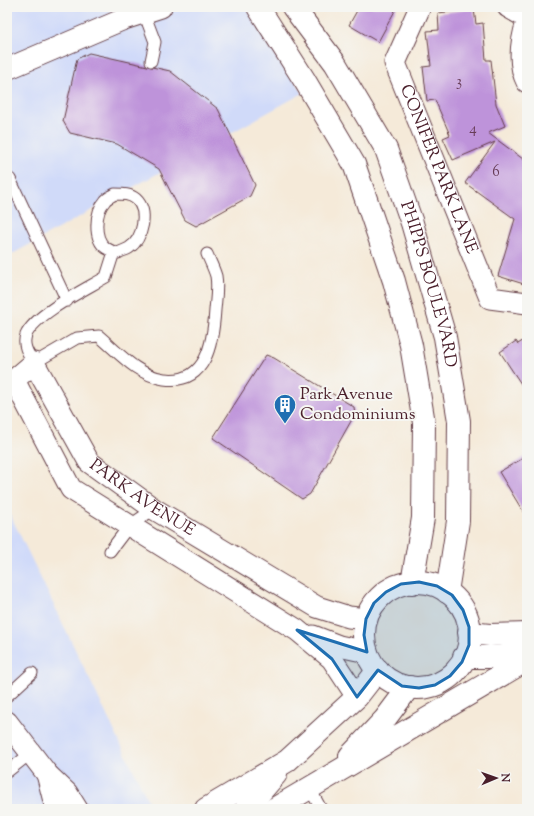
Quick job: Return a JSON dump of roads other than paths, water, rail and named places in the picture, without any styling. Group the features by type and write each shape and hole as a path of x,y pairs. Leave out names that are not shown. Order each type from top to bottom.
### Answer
{"main road":[{"name":"PHIPPS BOULEVARD","path":"258,7 305,81 354,164 379,234 411,345 424,424 423,518 412,583"},
{"name":"PHIPPS BOULEVARD","path":"293,7 335,63 386,149 414,230 445,337 459,421 458,521 447,592"},
{"path":"419,582 437,586 447,592 463,610 469,627 469,645 462,662 450,676 435,685 419,688 409,687 402,686 387,679 378,670 367,652 364,635 366,619 374,604 386,592 401,584 419,582"},
{"path":"469,633 490,635 527,634"},
{"path":"464,657 496,657 527,653"},
{"path":"274,809 314,787 527,660"},
{"path":"246,809 287,761 357,697 378,670"},
{"path":"314,787 358,749 385,719 409,687"},
{"path":"206,809 287,761"}],"street":[{"name":"CONIFER PARK LANE","path":"420,7 395,63 490,298 527,303"},
{"path":"508,7 527,18"},
{"path":"7,68 124,19 153,10"},
{"path":"527,22 520,53 527,82"},
{"name":"PARK AVENUE","path":"357,697 332,659 297,630 71,489 14,380 34,363 89,462 154,509 317,607 366,619"},
{"name":"PARK AVENUE","path":"297,630 339,646 367,652"},
{"path":"7,722 47,774 67,793 77,809"},
{"path":"47,774 56,809"}],"lane":[{"path":"151,61 155,42 153,10"},
{"path":"10,179 67,301"},
{"path":"115,194 127,194 137,200 142,212 143,225 139,236 130,247 118,253 114,252 105,248 99,238 97,226 99,210 105,200 115,194"},
{"path":"114,252 106,277 41,317 26,335 26,350 34,363 77,338 99,336 132,366 147,374 164,379 174,379 192,374 201,367 208,354 214,331 216,277 207,254"},
{"path":"110,551 129,526 154,509"},
{"path":"7,696 32,673"},
{"path":"7,772 31,754"},
{"path":"314,787 321,809"}],"place":[{"name":"Park Avenue Condominiums","path":"285,424"}]}
